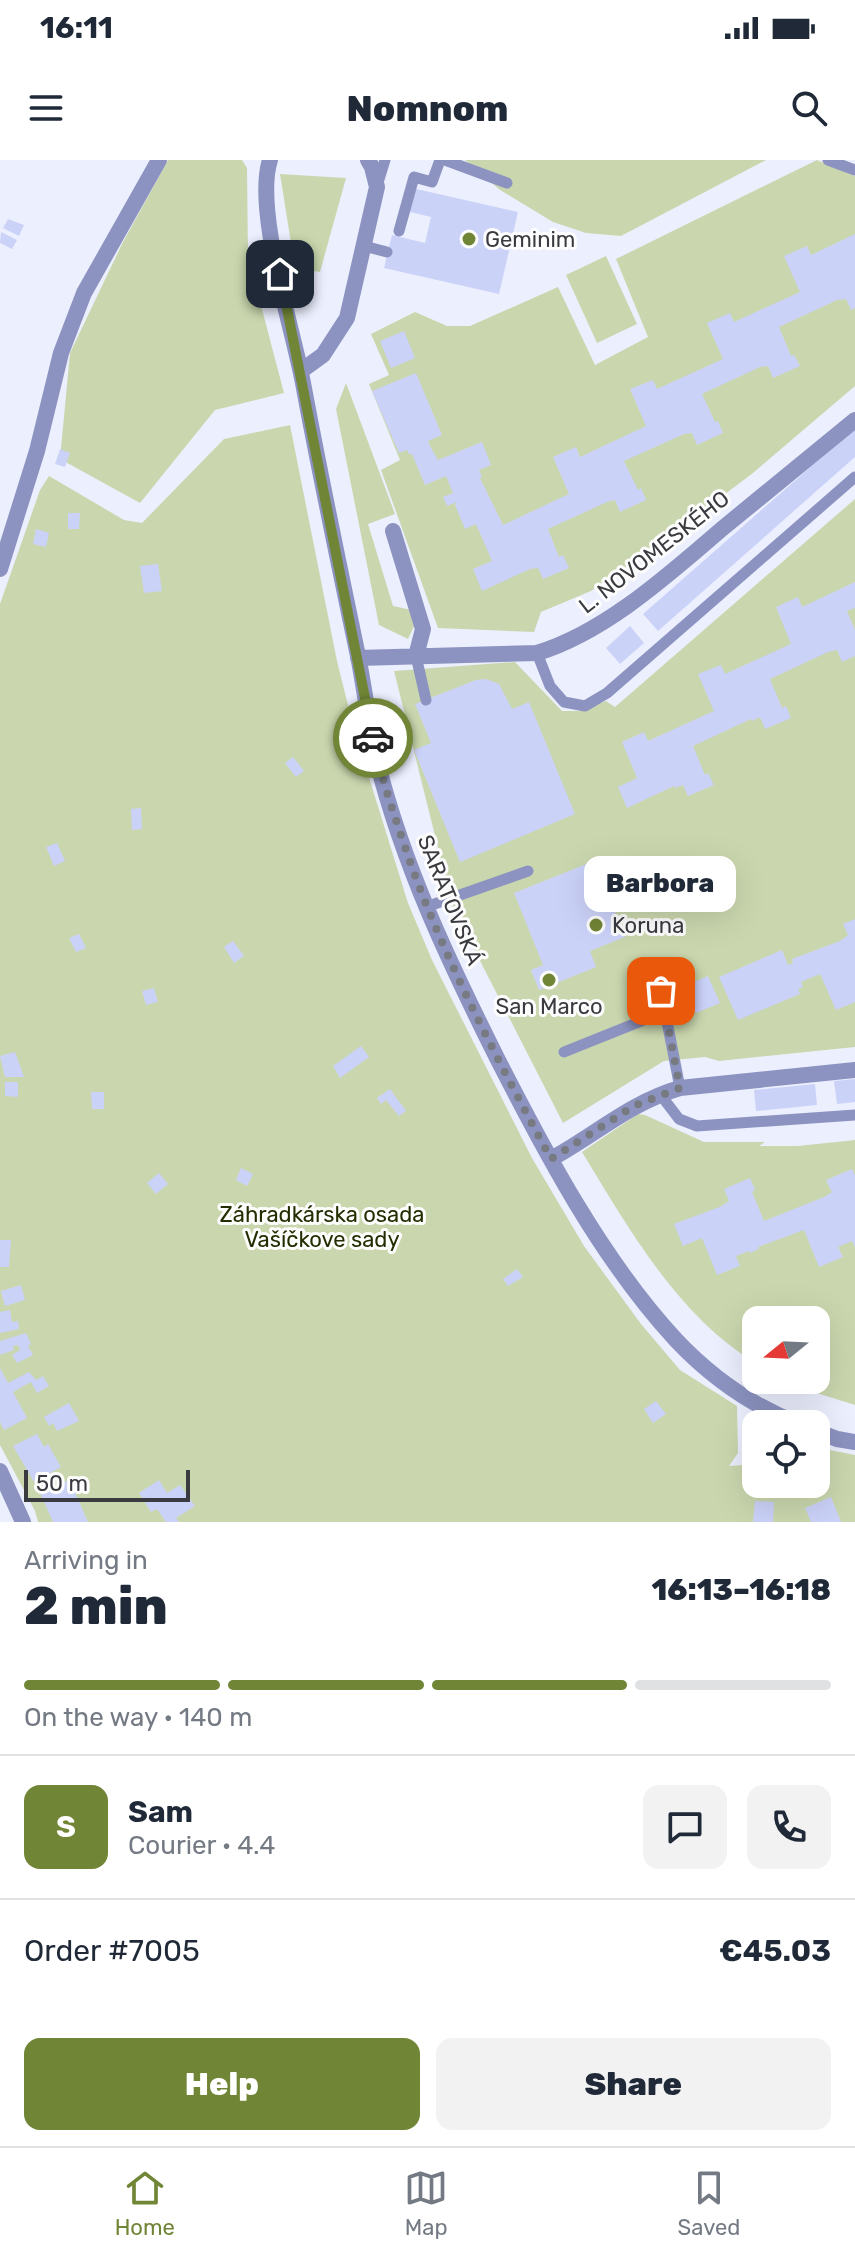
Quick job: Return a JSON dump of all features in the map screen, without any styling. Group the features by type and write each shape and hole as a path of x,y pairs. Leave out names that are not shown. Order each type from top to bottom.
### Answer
{"street":[{"path":"0,569 74,317 97,269 159,160"},
{"name":"SARATOVSKÁ","path":"270,160 265,179 267,216 301,371 377,761 426,907 458,981 551,1159 604,1246 676,1339 711,1372 751,1401 770,1410"},
{"path":"301,371 323,355 347,318 377,187 368,160"},
{"name":"L. NOVOMESKÉHO","path":"358,658 537,653 562,645 587,632 674,570 855,420"},
{"path":"393,531 423,629 416,656"},
{"path":"551,1159 634,1106 680,1088 855,1070"},
{"path":"830,1435 855,1442"},
{"path":"0,1471 23,1522"}],"lane":[{"path":"377,187 385,160"},
{"path":"399,231 414,177 432,182 443,160 507,183"},
{"path":"828,160 855,170"},
{"path":"364,246 387,252"},
{"path":"537,653 550,686 564,702 585,706 607,693 855,477"},
{"path":"416,656 426,700"},
{"path":"426,907 528,871"},
{"path":"661,991 680,1088"},
{"path":"564,1052 664,1012"},
{"path":"660,1094 679,1119 697,1126 855,1115"}],"green space":[{"path":"168,160 242,160 247,168 248,256 284,393 215,410 140,503 60,459 70,353 122,244"},
{"path":"465,160 766,160 621,236 586,233 553,222 500,190"},
{"path":"817,160 855,176 855,386 753,473 644,555 591,591 541,612 534,632 438,628 381,470 400,460 369,384 389,375 371,334 415,312 447,326 470,326 558,287 595,365 648,337 616,259"},
{"path":"280,174 346,178 320,272 295,268"},
{"path":"606,256 637,324 597,343 566,275"},
{"path":"346,383 395,514 368,524 393,606 421,612 408,639 379,625 336,409"},
{"name":"Záhradkárska osada Vašíčkove sady","path":"290,425 337,661 354,729 408,903 432,960 532,1158 584,1246 641,1324 680,1370 737,1406 738,1453 729,1466 742,1465 742,1498 830,1498 830,1450 855,1455 855,1522 38,1522 0,1445 0,604 40,490 49,476 124,520 142,523 224,439"},
{"path":"855,499 855,1047 719,1061 705,1057 664,1061 563,1123 453,908 394,671 515,662 562,711 579,711 606,701 615,707"},
{"path":"638,1114 704,1142 765,1142 759,1146 798,1146 855,1140 855,1405 820,1394 830,1394 830,1306 742,1306 742,1354 728,1344 679,1296 617,1210 582,1152"}],"building":[{"name":"Geminim","path":"412,188 518,212 499,294 384,268 392,235 425,243 431,217 406,211"},
{"path":"8,219 24,225 19,236 3,228"},
{"path":"1,232 17,240 12,249 0,243"},
{"path":"855,234 855,308 851,310 846,299 837,300 779,327 791,356 794,355 800,366 773,378 768,366 760,367 702,394 723,433 697,445 692,433 684,434 624,461 646,500 620,512 615,500 607,502 548,529 559,557 563,555 569,568 543,579 538,568 530,569 482,591 473,569 492,561 476,524 465,529 455,505 457,502 447,506 443,497 453,493 446,476 425,485 412,454 407,450 399,453 372,391 416,373 442,435 428,441 438,460 482,442 491,465 479,470 480,478 503,525 569,494 553,457 576,447 580,457 646,426 630,389 653,380 657,389 723,359 707,323 730,313 734,322 800,292 784,256 807,246 811,255"},
{"path":"404,331 415,358 391,368 380,341"},
{"path":"855,428 855,457 658,631 643,614"},
{"path":"60,449 70,453 65,467 55,464"},
{"path":"68,513 80,513 79,529 68,529"},
{"path":"36,529 49,533 46,547 33,544"},
{"path":"158,564 162,591 144,593 140,566"},
{"path":"855,582 855,608 847,611 855,630 855,656 842,662 837,650 828,652 770,679 782,708 786,706 791,718 765,729 760,717 751,719 693,746 705,775 708,773 714,785 688,796 683,785 674,786 627,808 618,787 637,778 622,742 644,732 648,741 714,711 698,674 721,665 725,674 791,644 776,607 798,597 802,607"},
{"path":"630,626 644,643 620,664 606,648"},
{"path":"486,679 499,684 512,709 529,702 575,814 460,862 414,750 431,743 415,704"},
{"path":"293,757 304,771 296,777 285,763"},
{"path":"141,808 142,829 132,830 131,809"},
{"path":"57,843 65,861 54,866 46,847"},
{"path":"594,861 625,937 590,951 596,967 539,990 531,970 543,965 514,893"},
{"path":"855,919 855,1002 836,1010 820,974 801,982 803,987 798,989 800,994 738,1020 719,977 782,950 788,965 793,963 792,959 840,941 848,935 843,924"},
{"path":"79,934 86,948 76,952 69,938"},
{"path":"233,941 244,956 234,963 224,947"},
{"path":"708,976 720,1003 696,1013 684,986"},
{"path":"154,988 158,1002 146,1005 142,991"},
{"path":"361,1046 369,1057 340,1078 333,1066"},
{"path":"15,1052 24,1077 5,1077 0,1056"},
{"path":"855,1079 855,1102 837,1104 834,1081"},
{"path":"5,1082 18,1082 18,1097 5,1096"},
{"path":"815,1084 817,1105 756,1111 754,1090"},
{"path":"390,1089 406,1111 399,1116 386,1100 381,1104 377,1098"},
{"path":"91,1092 104,1092 104,1109 92,1109"},
{"path":"241,1168 253,1174 247,1186 236,1180"},
{"path":"852,1169 855,1176 855,1248 852,1241 838,1247 843,1257 819,1267 804,1230 736,1256 740,1266 717,1275 702,1238 683,1246 674,1224 722,1206 729,1201 724,1189 750,1178 755,1190 752,1192 764,1221 824,1197 832,1192 826,1180"},
{"path":"159,1173 168,1184 156,1194 147,1183"},
{"path":"0,1240 11,1240 9,1267 0,1267"},
{"path":"517,1269 523,1277 508,1286 503,1279"},
{"path":"21,1285 25,1300 5,1306 1,1291"},
{"path":"10,1310 12,1322 18,1321 19,1329 0,1333 0,1312"},
{"path":"26,1333 33,1355 17,1363 12,1355 20,1350 18,1345 13,1346 14,1350 0,1355 0,1341"},
{"path":"0,1368 8,1383 29,1372 36,1380 43,1376 49,1386 37,1393 31,1382 13,1392 27,1418 4,1430 0,1422"},
{"path":"656,1401 666,1414 653,1423 644,1409"},
{"path":"69,1403 79,1421 57,1431 53,1423 49,1426 44,1417"},
{"path":"37,1434 44,1447 48,1444 61,1467 34,1482 13,1446"},
{"path":"69,1480 88,1522 53,1522 40,1493"},
{"path":"159,1480 167,1493 180,1485 195,1506 176,1518 179,1522 166,1522 157,1509 151,1512 139,1493"},
{"path":"830,1497 841,1522 811,1522 805,1508"},
{"path":"755,1501 774,1502 773,1522 753,1522"}],"way so far":[{"path":"373,738 377,761 428,913 458,981 551,1159 573,1148 634,1106 680,1088 661,991"}],"place":[{"name":"Geminim","path":"469,239"},
{"name":"Koruna","path":"596,925"},
{"name":"San Marco","path":"549,980"},
{"name":"Barbora","path":"661,991"}],"route":[{"path":"280,274 373,738"}]}
